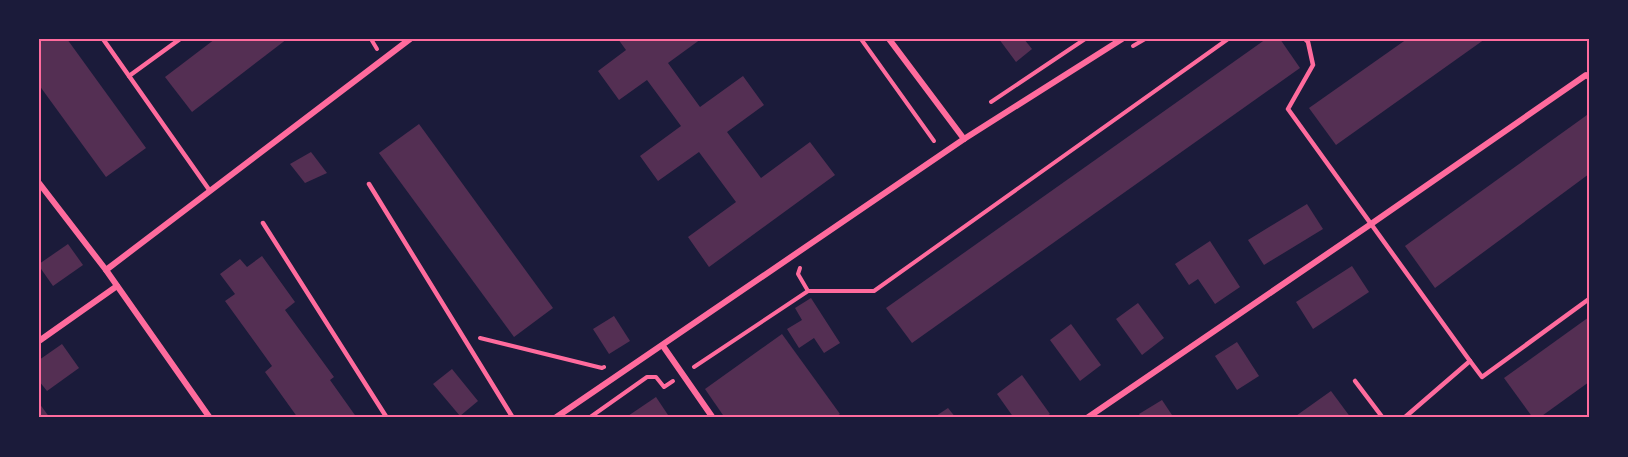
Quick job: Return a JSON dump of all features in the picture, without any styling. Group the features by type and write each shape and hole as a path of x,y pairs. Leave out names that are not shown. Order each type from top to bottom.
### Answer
{"street":[{"path":"106,270 410,39"},
{"path":"889,39 964,139"},
{"path":"555,418 964,139 1122,39"},
{"path":"1087,418 1586,75 1589,77"},
{"path":"39,183 106,270 210,418"},
{"path":"39,341 117,286"},
{"path":"663,346 713,418"}],"lane":[{"path":"104,39 210,191"},
{"path":"129,76 180,39"},
{"path":"1305,39 1308,42 1313,65 1288,109 1482,377 1589,299"},
{"path":"369,184 513,418"},
{"path":"263,224 387,418"},
{"path":"1404,418 1470,361"},
{"path":"1355,381 1383,418"}],"path":[{"path":"861,39 934,141"},
{"path":"983,108 1085,39"},
{"path":"589,418 647,377 656,377 664,387 808,291 874,291 1228,39"},
{"path":"926,147 955,127"},
{"path":"461,334 602,368 612,362"}],"building":[{"path":"39,39 67,39 146,148 106,177 39,85"},
{"path":"215,39 287,39 192,112 165,77"},
{"path":"618,39 701,39 668,63 700,107 743,76 764,105 727,132 761,178 810,142 835,175 709,267 688,237 736,202 699,152 658,181 640,156 681,126 647,80 619,100 598,71 626,50"},
{"path":"999,39 1024,39 1032,49 1016,62"},
{"path":"1266,39 1280,39 1300,68 912,343 886,308"},
{"path":"1407,39 1485,39 1336,145 1309,108"},
{"path":"1587,115 1589,117 1589,174 1435,288 1405,246"},
{"path":"419,124 553,308 514,337 379,153"},
{"path":"311,152 327,173 305,183 290,164"},
{"path":"1307,204 1323,229 1264,265 1248,240"},
{"path":"1210,241 1240,287 1215,304 1198,279 1189,285 1175,264"},
{"path":"68,244 83,265 53,286 39,264"},
{"path":"262,256 295,302 285,310 334,377 330,380 357,418 298,418 265,372 272,366 225,301 235,294 220,274 240,259 247,267"},
{"path":"1352,266 1369,292 1313,329 1296,302"},
{"path":"811,298 840,343 824,353 814,338 799,348 787,329 802,320 795,308"},
{"path":"1138,303 1164,338 1142,355 1116,319"},
{"path":"614,316 630,341 609,354 593,329"},
{"path":"1589,317 1589,382 1539,418 1533,418 1504,378"},
{"path":"1071,324 1101,365 1080,381 1050,340"},
{"path":"782,334 840,414 834,418 725,418 705,389"},
{"path":"1237,342 1259,376 1237,390 1215,356"},
{"path":"62,344 79,368 47,391 39,381 39,360"},
{"path":"452,369 478,401 460,416 433,384"},
{"path":"1022,375 1050,414 1044,418 1014,418 997,394"},
{"path":"1331,391 1351,418 1293,418"},
{"path":"656,397 670,418 625,418"},
{"path":"1162,400 1174,418 1142,418 1139,414"},
{"path":"39,403 50,418 39,418"},
{"path":"948,408 956,418 933,418"}]}
